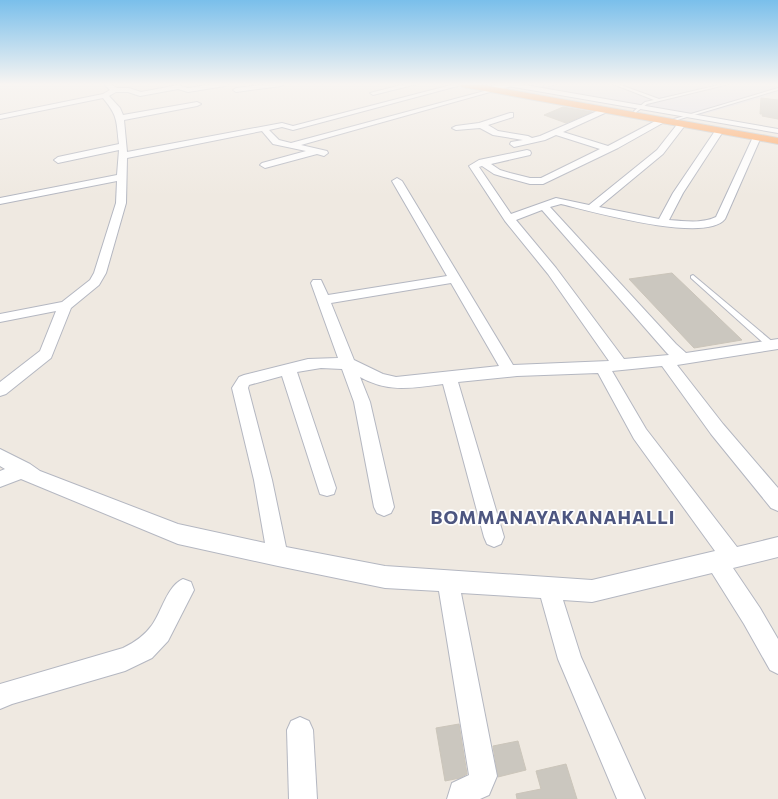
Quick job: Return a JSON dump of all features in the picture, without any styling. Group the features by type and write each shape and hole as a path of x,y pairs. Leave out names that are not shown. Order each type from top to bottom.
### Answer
{"highway":[{"path":"674,121 754,135 778,141"},
{"path":"679,122 720,130 778,137"}],"street":[{"path":"0,318 66,305 94,282 100,273 121,203 122,151 120,121"},
{"path":"58,160 283,125 292,128 318,121"},
{"path":"290,146 379,121"},
{"path":"482,126 482,124 490,121"},
{"path":"514,144 539,139 579,121"},
{"path":"482,162 497,172 530,181 547,180 573,165 662,121"},
{"path":"725,121 778,131"},
{"path":"591,208 660,152 679,122"},
{"path":"456,128 482,126 496,133 539,139"},
{"path":"264,129 276,142 320,152 265,166"},
{"path":"662,223 678,193 720,130"},
{"path":"555,132 608,149"},
{"path":"509,219 561,201 662,223 697,225 717,222 754,135"},
{"path":"527,153 482,162 474,166 509,219 552,271 620,365"},
{"path":"0,201 121,177"},
{"path":"396,181 509,371"},
{"path":"544,206 671,348 683,359"},
{"path":"324,300 455,279"},
{"path":"317,283 349,364 362,402 384,507"},
{"path":"0,390 46,354 66,305"},
{"path":"278,556 263,480 240,388 244,381 288,369 324,363 349,364 376,379 390,383 401,383 509,371 602,367 683,359 774,345"},
{"path":"665,360 717,429 778,502"},
{"path":"602,367 640,434 724,559 752,616 778,662"},
{"path":"288,369 327,488"},
{"path":"449,377 494,537"},
{"path":"0,457 34,477 178,534 278,556 385,577 592,591 778,547"},
{"path":"0,479 24,470"},
{"path":"448,581 483,776 479,785 462,793 460,799"},
{"path":"549,588 570,659 631,799"},
{"path":"0,697 8,693 125,659 144,650 160,633 183,590"},
{"path":"300,730 303,799"}],"lane":[{"path":"693,277 774,345"}],"building":[{"path":"672,273 742,340 694,348 629,279"},
{"path":"459,724 467,774 460,778 445,781 436,728"},
{"path":"518,741 526,770 498,777 493,746"},
{"path":"566,764 577,799 517,799 516,794 541,789 536,771"}],"district":[{"name":"BOMMANAYAKANAHALLI","path":"553,518"}]}
